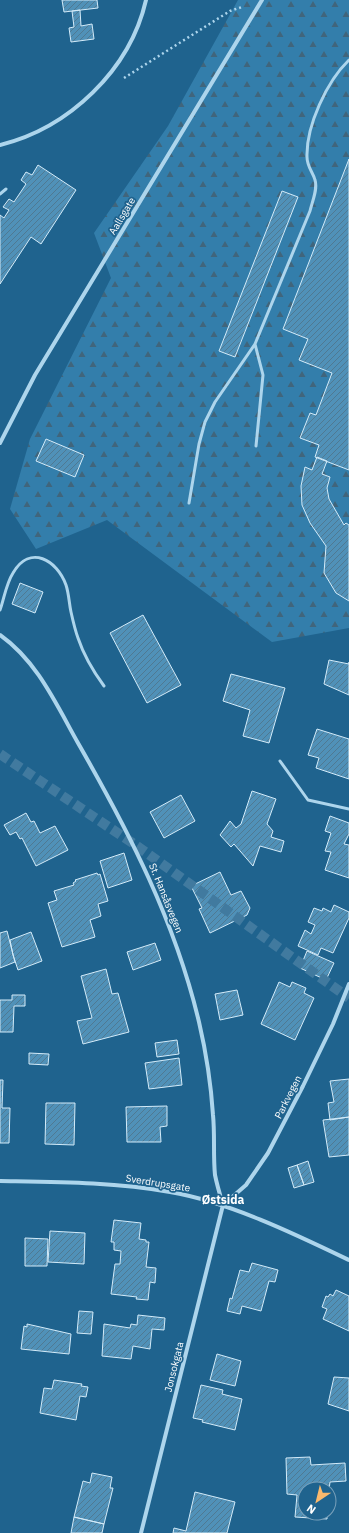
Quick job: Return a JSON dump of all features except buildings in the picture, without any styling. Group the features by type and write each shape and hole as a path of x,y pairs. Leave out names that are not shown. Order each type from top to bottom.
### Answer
{"street":[{"path":"0,145 37,131 69,113 94,91 132,40 146,0"},
{"name":"Aallsgate","path":"0,443 35,375 262,0"},
{"path":"0,430 5,432"},
{"name":"St. Hansåsvegen","path":"0,635 17,647 31,663 52,697 120,817 158,895 188,979 199,1023 213,1114 215,1175 223,1205"},
{"name":"Parkvegen","path":"223,1205 246,1185 268,1153 333,1024 349,984"},
{"name":"Sverdrupsgate","path":"0,1181 115,1185 171,1192 223,1205 349,1260"},
{"name":"Jonsokgata","path":"141,1533 223,1205"}],"lane":[{"path":"189,503 199,444 205,422 215,402 255,344 312,203 316,187 315,180 308,168 308,139 319,106 334,75 349,60"},
{"path":"0,194 6,189"},
{"path":"255,344 262,375 256,446"},
{"path":"0,610 12,573 18,566 25,560 33,557 41,557 50,561 66,585 78,639 87,661 104,686"},
{"path":"280,761 308,800 349,809"}],"path":[{"path":"104,79 125,78 230,11 249,4"}],"green space":[{"path":"238,0 349,0 349,628 272,642 107,520 36,549 10,509 30,439 111,278 94,233 168,126"}],"tunnel":[{"path":"0,754 137,846 349,998"}],"district":[{"name":"Østsida","path":"223,1199"}]}
